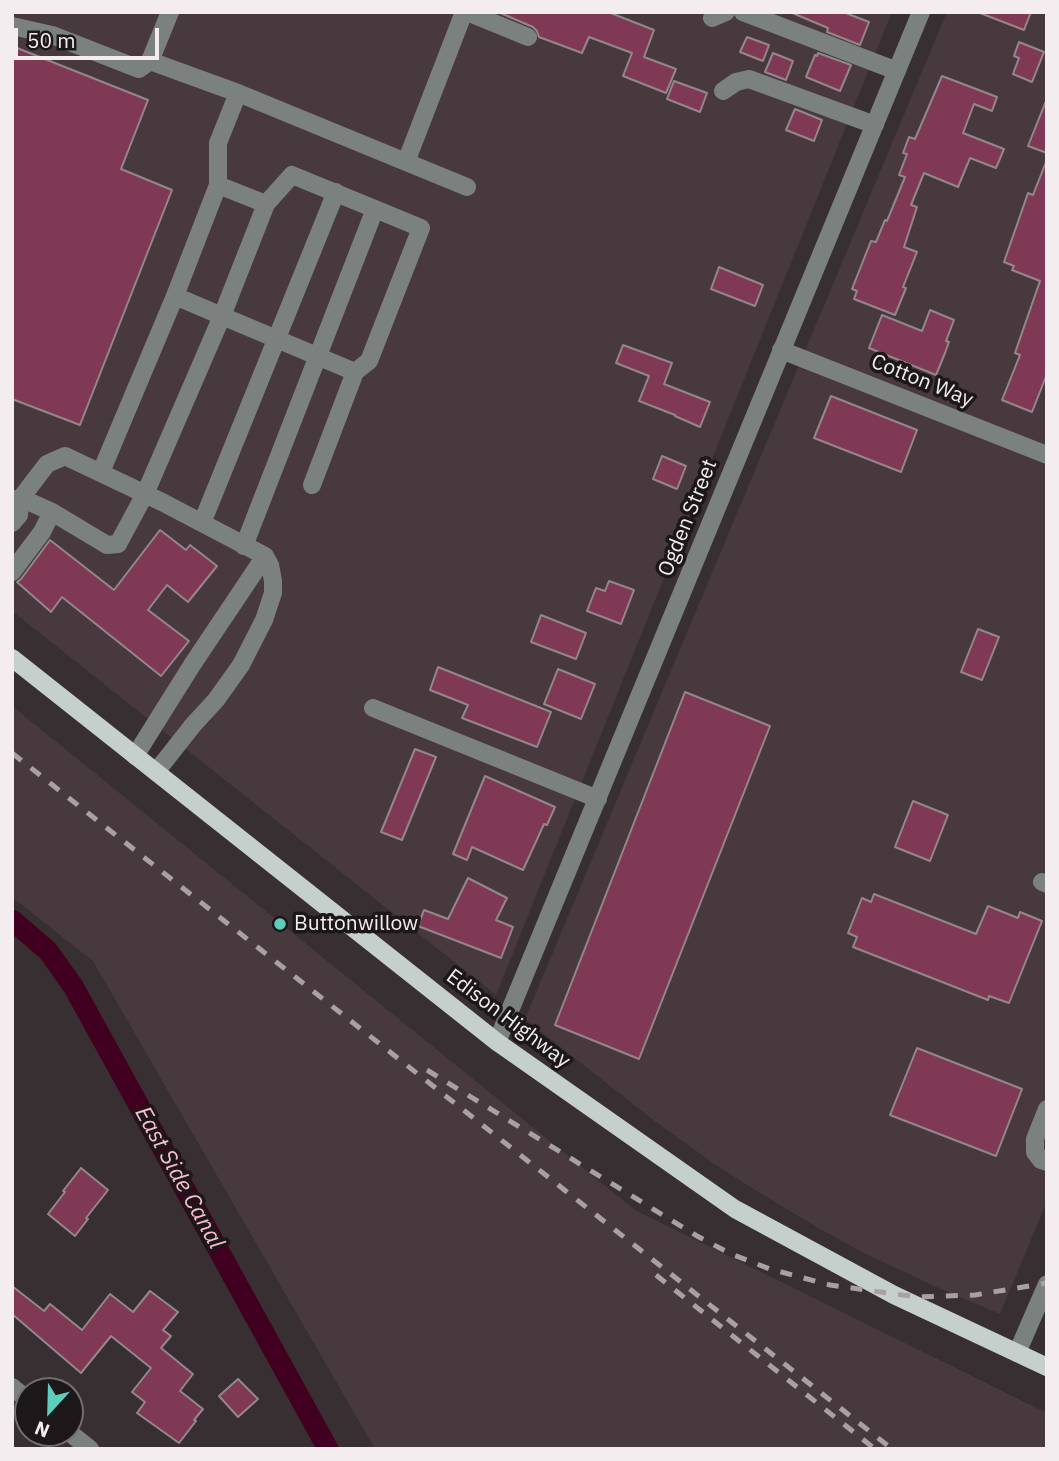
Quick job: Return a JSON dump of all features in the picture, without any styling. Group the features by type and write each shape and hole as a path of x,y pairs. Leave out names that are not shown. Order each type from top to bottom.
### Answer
{"main road":[{"name":"Edison Highway","path":"12,658 496,1042 735,1209 894,1295 1047,1367"}],"street":[{"path":"12,26 52,36 139,69 150,61 170,12"},
{"path":"406,162 466,12 528,37"},
{"path":"743,12 897,71"},
{"name":"Ogden Street","path":"496,1042 921,12"},
{"path":"150,61 238,93 467,187"},
{"path":"723,91 736,82 749,79 875,125"},
{"path":"100,472 175,296 218,185 218,143 238,93"},
{"path":"17,499 52,512 107,545 118,544 145,494 222,316 266,204 292,175 421,228 369,361 355,372 312,485"},
{"path":"218,185 266,204"},
{"path":"202,523 336,192"},
{"path":"244,546 375,209"},
{"path":"175,296 355,372"},
{"name":"Cotton Way","path":"781,350 1047,455"},
{"path":"12,523 19,515 17,499 47,464 65,456 265,556 270,565 273,593 264,620 241,665 216,700 156,772"},
{"path":"12,572 42,532 52,512"},
{"path":"135,756 265,556"},
{"path":"373,708 598,799"},
{"path":"1047,1109 1035,1139 1035,1152 1041,1160 1047,1162"},
{"path":"1017,1353 1047,1284"}],"shaded area":[{"path":"12,12 892,12 496,995 12,611"},
{"path":"947,12 1047,12 1047,1201 1000,1314 864,1253 755,1190 652,1119 525,1019"},
{"path":"12,706 635,1210 1047,1413 1047,1449 375,1449 93,961 12,897"}],"building":[{"path":"498,12 608,12 654,30 644,57 676,69 666,93 623,76 632,53 589,37 582,53 539,37 533,27"},
{"path":"790,12 843,12 869,22 860,45 827,32 828,28"},
{"path":"981,12 1031,12 1024,30"},
{"path":"747,37 769,45 763,61 740,52"},
{"path":"1019,42 1044,52 1032,82 1013,74 1019,58 1014,56"},
{"path":"12,46 148,100 121,169 172,190 80,425 12,399"},
{"path":"773,53 793,61 786,80 765,72"},
{"path":"818,53 851,65 840,91 806,77"},
{"path":"942,76 997,97 992,111 974,104 963,133 1004,149 996,168 970,158 958,187 924,173 911,205 917,207 904,247 917,252 895,315 854,299 857,291 852,289 871,241 876,242 905,177 899,175 907,154 903,153 909,137 915,139"},
{"path":"674,81 707,93 700,112 667,99"},
{"path":"1047,101 1047,153 1028,146"},
{"path":"795,109 822,120 814,141 786,130"},
{"path":"1046,162 1047,374 1032,412 1002,400 1020,355 1015,353 1040,281 1012,270 1014,266 1004,262 1028,193 1033,195"},
{"path":"719,267 763,285 755,306 711,289"},
{"path":"930,310 954,320 936,375 869,348 882,315 922,331"},
{"path":"623,345 672,363 664,384 710,402 700,427 639,401 649,376 616,363"},
{"path":"831,396 917,430 901,472 814,438"},
{"path":"662,456 686,466 677,489 653,479"},
{"path":"160,530 186,550 190,545 217,566 188,602 167,585 148,610 189,641 161,676 62,597 51,612 17,582 50,540 114,590"},
{"path":"609,581 634,590 621,624 587,611 596,588 605,591"},
{"path":"541,615 586,633 576,659 531,642"},
{"path":"978,629 999,637 982,680 961,672"},
{"path":"438,667 551,712 537,747 462,718 468,705 430,690"},
{"path":"558,669 595,684 581,719 544,704"},
{"path":"685,692 770,726 639,1059 555,1025"},
{"path":"415,749 436,757 402,840 381,832"},
{"path":"485,776 555,807 547,825 544,824 523,870 472,847 467,860 453,854"},
{"path":"913,801 948,815 930,861 895,847"},
{"path":"468,878 507,898 496,920 513,927 501,958 418,926 424,910 448,919"},
{"path":"874,894 976,934 988,906 1018,918 1020,912 1042,921 1009,1003 989,996 988,1000 853,947 857,937 848,933 862,898 871,902"},
{"path":"917,1048 1022,1089 996,1156 890,1115"},
{"path":"81,1168 108,1190 75,1236 48,1214"},
{"path":"12,1286 44,1311 50,1304 82,1330 110,1294 133,1312 150,1291 178,1312 163,1330 171,1336 161,1348 193,1374 180,1391 203,1409 179,1443 137,1413 145,1402 132,1392 151,1368 111,1336 81,1373 12,1314"},
{"path":"238,1379 258,1399 238,1417 219,1396"}],"waterway":[{"name":"East Side Canal","path":"12,920 48,951 73,986 328,1449"}],"railway":[{"path":"12,753 892,1449"},
{"path":"427,1070 697,1236 731,1254 770,1269 830,1285 917,1297 975,1295 1047,1283"},
{"path":"656,1275 875,1449"}],"place":[{"name":"Buttonwillow","path":"280,924"}]}
